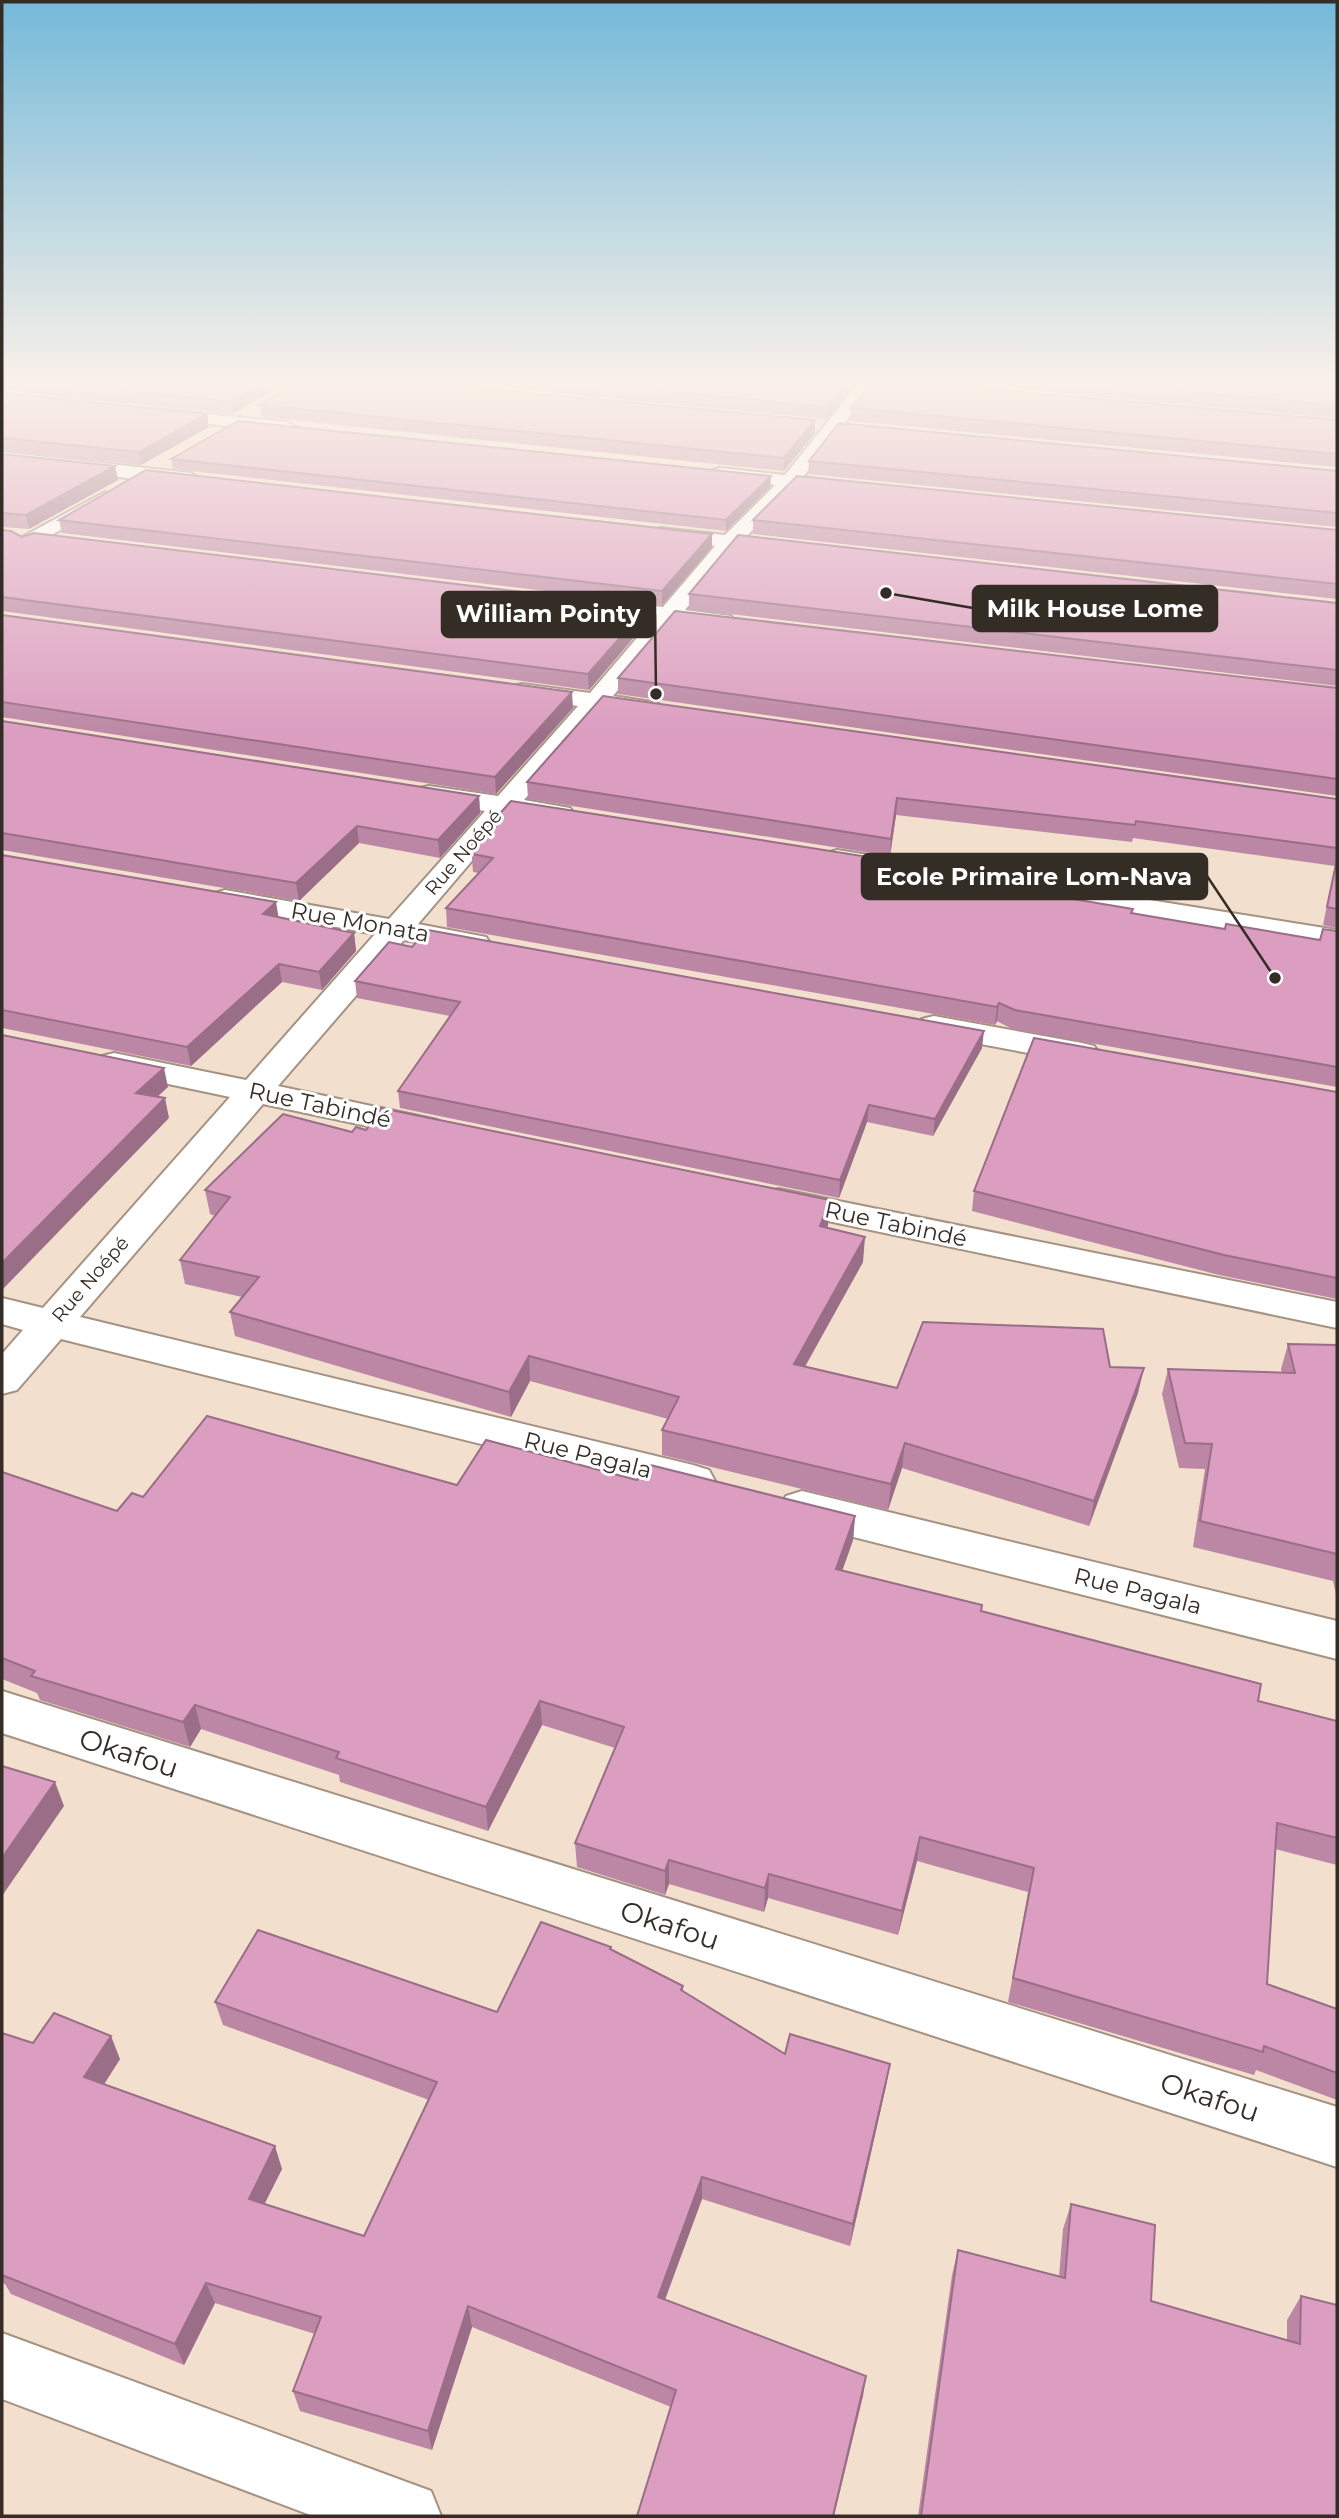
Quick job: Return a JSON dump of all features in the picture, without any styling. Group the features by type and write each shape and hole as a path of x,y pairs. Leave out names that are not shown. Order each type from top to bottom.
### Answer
{"street":[{"path":"2,556 97,503"},
{"name":"Rue Noépé","path":"2,1380 596,701 730,542 769,503"},
{"path":"647,532 799,549"},
{"path":"2,535 74,544"},
{"path":"571,603 750,624"},
{"path":"500,688 679,713"},
{"path":"409,790 586,818"},
{"path":"818,856 1337,939"},
{"name":"Rue Monata","path":"192,893 506,948"},
{"path":"901,1020 1105,1058"},
{"name":"Rue Tabindé","path":"81,1056 457,1134"},
{"name":"Rue Tabindé","path":"741,1192 1337,1315"},
{"name":"Rue Pagala","path":"2,1311 1337,1640"},
{"name":"Okafou","path":"2,1713 1337,2137"},
{"path":"2,2366 406,2516"}],"building":[{"path":"2,503 49,503 26,515 2,513"},
{"path":"89,503 433,503 712,534 662,591 59,520"},
{"path":"567,503 744,503 726,520"},
{"path":"770,503 1062,503 1337,530 1337,584 753,520"},
{"path":"1230,503 1337,503 1337,513"},
{"path":"2,530 22,537 34,533 647,607 588,674 2,597"},
{"path":"738,535 1337,603 1337,670 689,594"},
{"path":"675,611 1337,688 1337,779 618,678"},
{"path":"2,615 572,692 495,777 2,702"},
{"path":"603,696 1337,799 1337,848 1136,821 1135,825 897,798 891,839 527,782"},
{"path":"2,721 479,796 438,840 357,826 296,883 2,833"},
{"path":"511,801 888,860 887,868 1133,909 1131,913 1225,929 1226,924 1320,940 1323,929 1337,931 1337,1067 1015,1010 999,1003 997,1007 446,908 493,858 472,854 478,848 471,846"},
{"path":"2,855 276,902 263,914 354,933 319,972 279,964 187,1047 2,1010"},
{"path":"1337,859 1337,909 1327,907"},
{"path":"428,930 984,1031 935,1119 869,1105 840,1180 398,1091 460,1002 355,981 389,942 412,947"},
{"path":"2,1035 164,1068 136,1093 165,1098 2,1263"},
{"path":"1034,1038 1337,1092 1337,1278 1224,1255 974,1191"},
{"path":"381,1108 830,1200 820,1226 865,1237 794,1364 897,1388 923,1322 1103,1329 1110,1367 1144,1368 1094,1501 905,1443 891,1484 662,1430 679,1397 529,1356 509,1392 230,1312 259,1277 180,1260 230,1197 205,1190 283,1114 352,1132 356,1127 366,1130"},
{"path":"1288,1344 1337,1345 1337,1554 1200,1521 1212,1444 1185,1443 1168,1369 1295,1373"},
{"path":"207,1416 457,1485 486,1440 637,1480 646,1464 855,1516 836,1569 982,1605 981,1611 1261,1684 1258,1701 1337,1721 1337,1838 1277,1823 1267,1984 1337,2009 1337,2073 1264,2046 1263,2052 1013,1978 1034,1868 920,1837 902,1911 769,1874 765,1888 669,1860 665,1871 575,1843 624,1727 540,1701 486,1807 336,1758 339,1752 195,1705 183,1722 31,1676 35,1671 2,1658 2,1472 117,1511 132,1493 143,1497"},
{"path":"2,1766 55,1782 2,1858"},
{"path":"541,1922 611,1947 610,1949 683,1986 681,1990 785,2054 790,2034 890,2064 853,2224 702,2177 658,2297 866,2376 833,2516 637,2516 676,2390 468,2306 428,2431 293,2391 321,2317 206,2283 175,2344 2,2275 2,2033 33,2043 54,2013 111,2036 84,2077 275,2146 249,2199 364,2236 437,2082 215,2002 258,1930 497,2012"},
{"path":"1071,2204 1155,2225 1151,2301 1300,2344 1301,2296 1337,2305 1337,2516 921,2516 958,2250 1065,2278"}],"place":[{"name":"Milk House Lome","path":"886,593"},
{"name":"William Pointy","path":"656,694"},
{"name":"Ecole Primaire Lom-Nava","path":"1275,978"}]}
